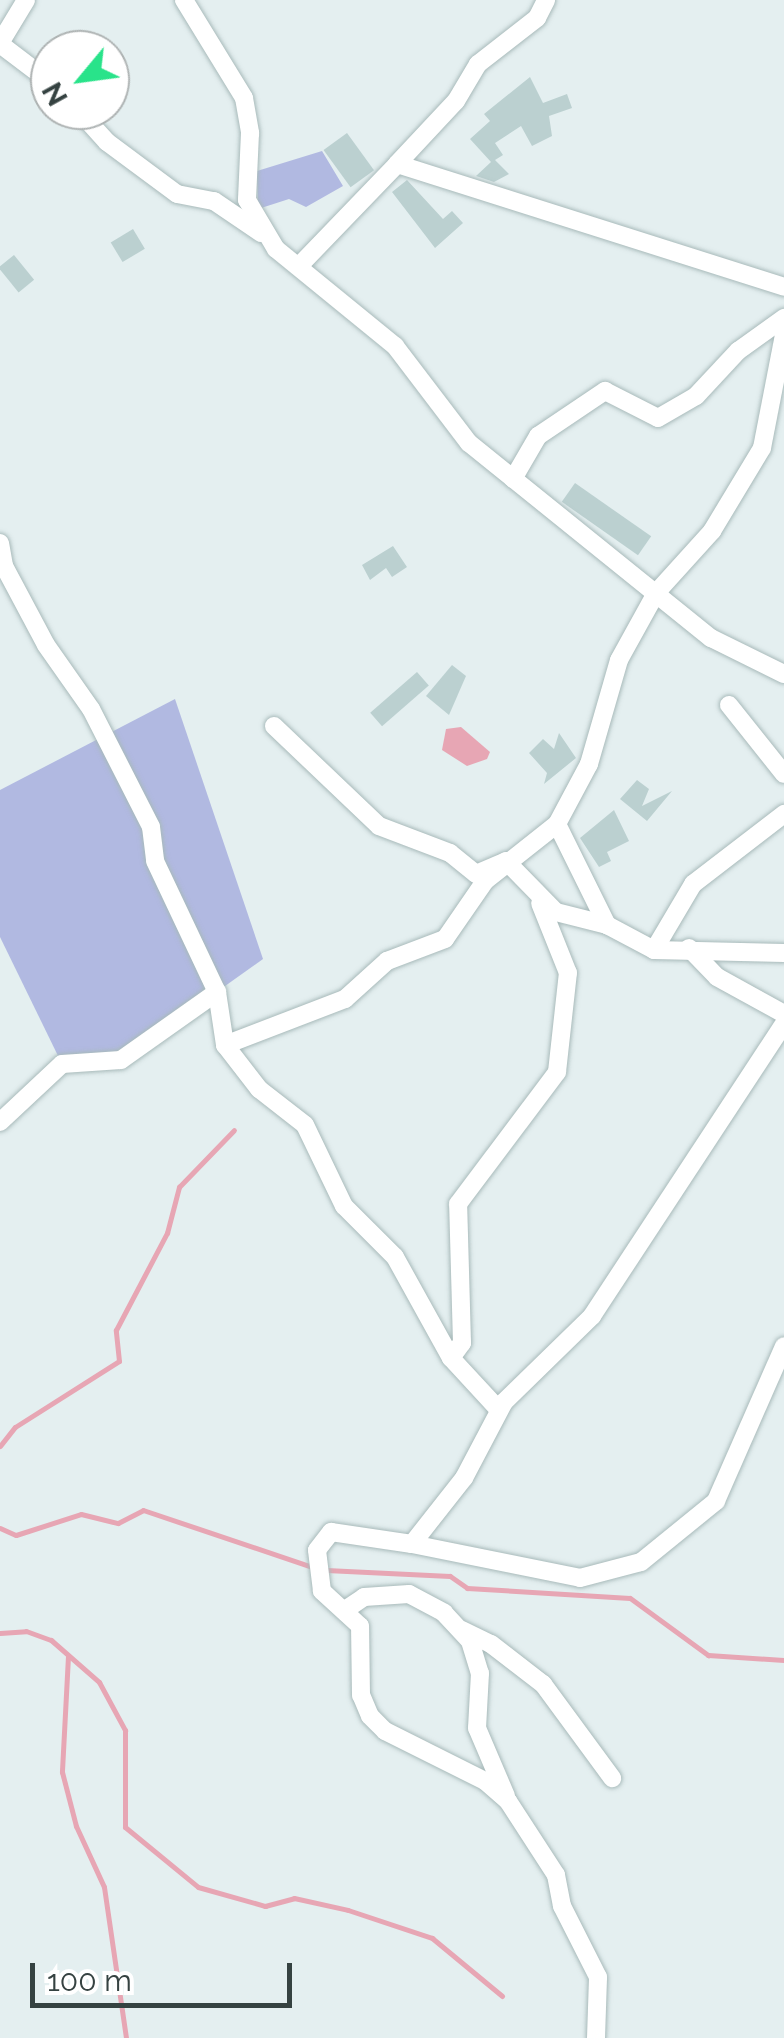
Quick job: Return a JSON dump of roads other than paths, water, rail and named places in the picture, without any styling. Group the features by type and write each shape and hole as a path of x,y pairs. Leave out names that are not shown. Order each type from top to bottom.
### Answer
{"street":[{"path":"26,0 0,43 30,66"},
{"path":"184,0 244,98 250,133 247,200 264,236"},
{"path":"299,266 456,101 478,64 537,18 546,0"},
{"path":"96,130 178,194 214,201 264,236 395,346 469,443 711,638 784,674"},
{"path":"397,164 784,287"},
{"path":"513,479 538,436 605,391 658,418 696,396 738,351 784,318"},
{"path":"274,726 380,826 450,853 476,874 506,861 556,824 589,764 619,660 656,593 702,546 755,461 784,335"},
{"path":"0,544 2,568 46,645 91,709 151,827 155,861 217,992 225,1044 259,1090 306,1125 344,1206 395,1257 450,1358 499,1410"},
{"path":"729,705 784,774"},
{"path":"654,950 692,884 784,814"},
{"path":"556,824 607,924"},
{"path":"225,1044 345,999 388,961 445,939 506,861"},
{"path":"450,1358 462,1343 458,1204 557,1072 568,973 540,902 506,861"},
{"path":"540,902 607,924 654,950 784,953"},
{"path":"690,948 717,978 784,1014"},
{"path":"0,1122 62,1064 121,1060 217,992"},
{"path":"412,1544 464,1478 499,1410 592,1316 784,1024"},
{"path":"508,1801 485,1780 385,1731 370,1716 361,1695 360,1626 317,1580 323,1536 412,1544 580,1578 642,1562 716,1501 784,1346"},
{"path":"345,1610 364,1598 409,1594 459,1629 491,1644 542,1684 612,1778"},
{"path":"459,1629 480,1673 477,1728 508,1801 556,1875 562,1906 598,1977 596,2038"}],"waterway":[{"path":"0,1446 15,1427 119,1361 116,1330 167,1233 179,1187 234,1130"},
{"path":"0,1528 16,1535 81,1514 118,1523 143,1510 315,1568"},
{"path":"326,1570 450,1576 467,1588 630,1598 708,1655 784,1660"},
{"path":"0,1633 26,1631 51,1640 99,1682 125,1730 125,1827 198,1887 265,1906 294,1898 348,1910 432,1938 502,1996"},
{"path":"68,1656 62,1772 76,1826 104,1887 126,2038"}]}
